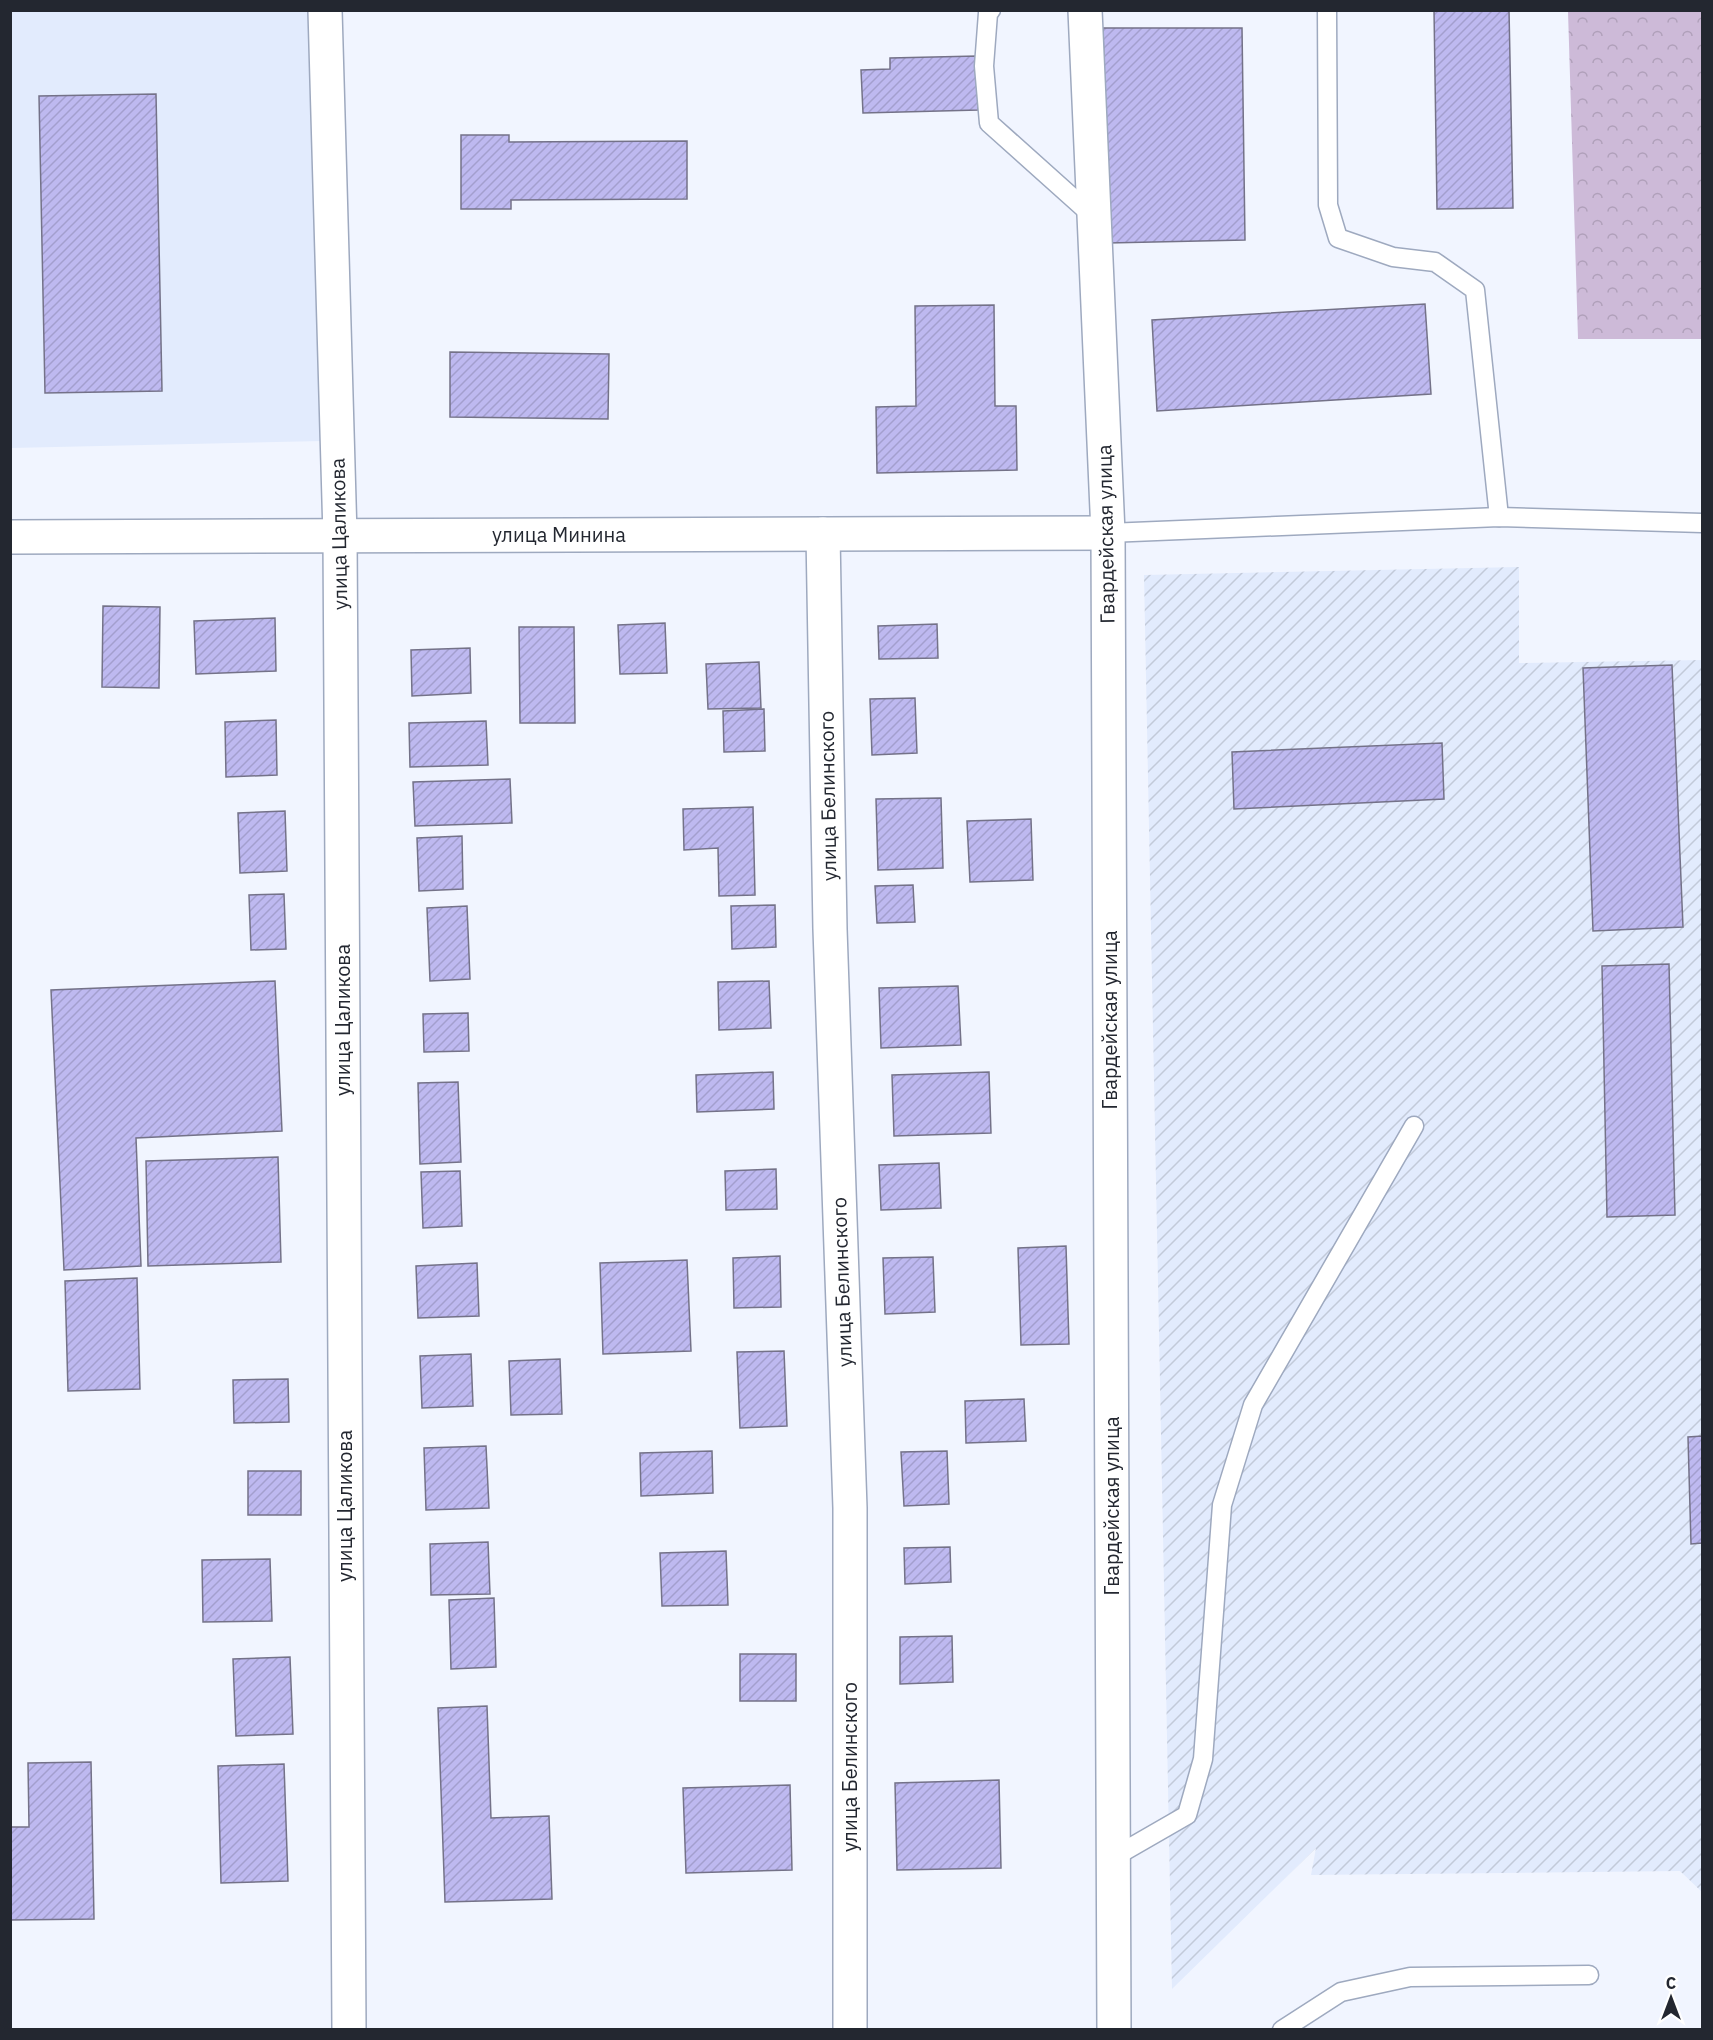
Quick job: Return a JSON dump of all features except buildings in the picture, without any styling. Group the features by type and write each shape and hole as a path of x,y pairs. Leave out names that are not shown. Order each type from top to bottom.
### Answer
{"street":[{"name":"улица Цаликова","path":"325,10 340,536 349,2030"},
{"name":"Гвардейская улица","path":"1085,10 1108,532 1114,2030"},
{"name":"улица Минина","path":"10,537 1108,532"},
{"name":"улица Белинского","path":"822,534 831,941 850,1508 850,2030"}],"lane":[{"path":"991,10 988,12 984,66 989,123 1094,217"},
{"path":"1327,10 1328,205 1338,238 1393,257 1435,262 1475,290 1499,517"},
{"path":"1108,532 1499,517 1702,523"},
{"path":"1113,1857 1187,1815 1203,1759 1222,1505 1252,1405 1414,1126"},
{"path":"1282,2030 1341,1992 1410,1977 1589,1975"}],"shaded area":[{"path":"10,11 313,11 322,441 11,448"},
{"path":"1519,567 1519,663 1702,660 1702,1892 1680,1871 1311,1875 1316,1848 1172,1989 1144,575"}],"green space":[{"path":"1568,11 1702,11 1702,339 1578,339"}]}
